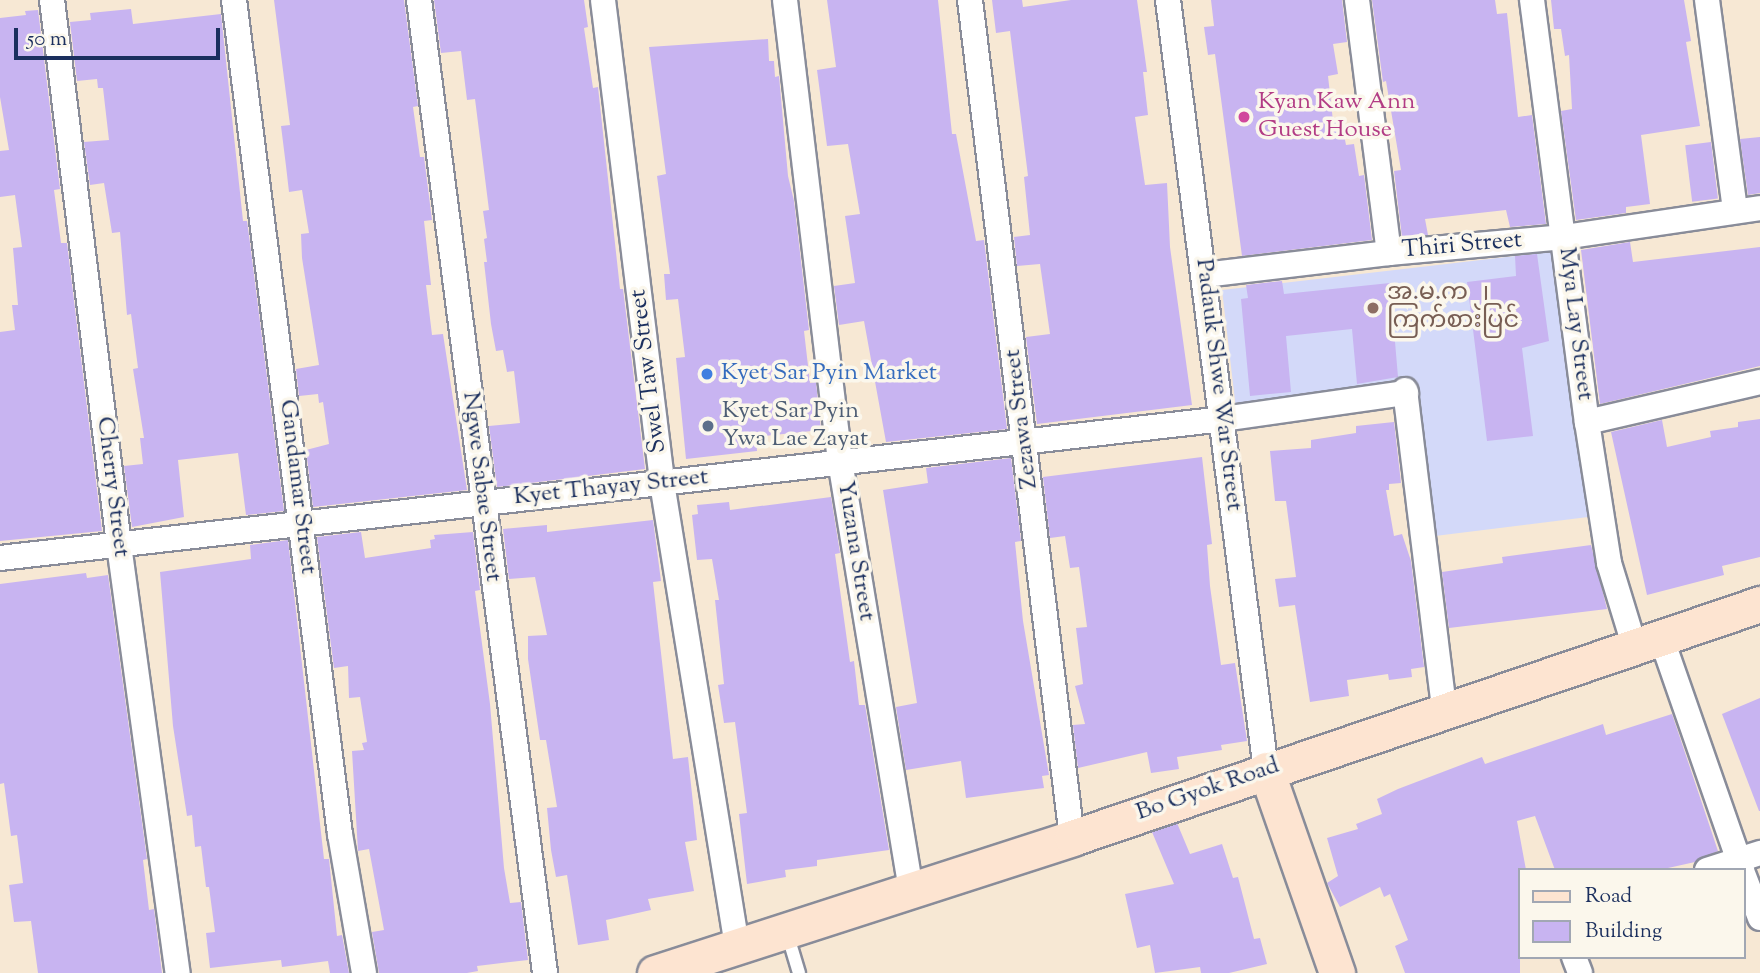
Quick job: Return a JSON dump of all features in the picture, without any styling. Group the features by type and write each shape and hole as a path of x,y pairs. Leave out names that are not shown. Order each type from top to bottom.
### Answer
{"street":[{"name":"Cherry Street","path":"52,0 119,545 177,973"},
{"name":"Gandamar Street","path":"234,0 340,834 364,973"},
{"name":"Ngwe Sabae Street","path":"419,0 545,973"},
{"name":"Swel Taw Street","path":"603,0 663,483 737,948"},
{"name":"Yuzana Street","path":"785,0 840,461 911,892"},
{"name":"Zezawa Street","path":"970,0 1072,838"},
{"name":"Padauk Shwe War Street","path":"1168,0 1266,770"},
{"path":"1357,0 1389,253"},
{"name":"Mya Lay Street","path":"1532,0 1587,422 1609,563 1648,641 1746,865 1760,918"},
{"path":"1707,0 1735,211"},
{"name":"Thiri Street","path":"1204,275 1389,253 1564,237 1760,208"},
{"path":"1587,422 1760,382"},
{"name":"Kyet Thayay Street","path":"0,558 1223,419 1405,392 1444,709"},
{"name":"Bo Gyok Road","path":"656,973 911,892 1760,604"},
{"path":"1266,770 1337,973"},
{"path":"1723,868 1746,865"}],"lane":[{"path":"787,932 799,973"}],"shaded area":[{"path":"1558,251 1588,517 1435,536 1418,403 1238,426 1222,290"}],"building":[{"path":"274,0 404,0 418,106 413,107 420,157 424,157 432,220 424,221 431,285 426,285 432,335 443,334 467,490 313,507 306,450 329,444 323,402 319,403 318,394 299,396 296,369 319,365 302,258 301,234 309,233 302,190 289,192 281,126 290,125"},
{"path":"434,0 584,0 588,27 584,28 593,88 598,87 620,289 623,289 645,469 497,487 489,426 520,423 514,371 507,372 503,350 496,351 491,324 484,262 487,262 484,239 487,238 483,211 489,210 475,99 467,100 461,51 441,53"},
{"path":"827,0 938,0 952,134 956,134 976,241 984,240 1007,429 886,442 864,321 839,325 834,286 855,283 845,216 860,214 848,144 827,146 817,70 836,67"},
{"path":"992,0 1022,0 1023,7 1071,0 1137,0 1147,72 1143,72 1148,115 1135,117 1145,185 1167,183 1170,247 1192,405 1037,424 1026,337 1050,334 1040,264 1017,266 1014,237 1030,235 1024,177 1028,176 1010,31 996,33"},
{"path":"1211,0 1342,0 1347,42 1333,44 1338,74 1328,76 1333,121 1341,119 1346,145 1354,144 1359,176 1364,175 1372,240 1242,256 1215,54 1208,55 1204,27 1214,26"},
{"path":"1372,0 1495,0 1497,14 1507,13 1518,117 1532,115 1546,224 1510,227 1506,210 1425,219 1428,235 1402,237 1394,171 1401,170 1386,81 1383,82"},
{"path":"1551,0 1684,0 1691,41 1686,42 1700,126 1641,135 1650,204 1626,207 1626,213 1576,220 1561,111 1572,109 1569,55 1565,56 1561,29 1554,29"},
{"path":"131,9 133,24 221,14 243,221 247,221 284,511 246,515 238,453 178,460 184,517 132,527 124,466 143,464 140,438 144,438 133,369 138,368 131,314 127,315 120,232 112,233 104,183 90,185 84,142 109,140 103,88 98,88 97,79 77,81 70,22 91,20 90,13"},
{"path":"38,10 60,189 54,190 61,243 67,243 102,531 0,541 0,332 15,330 12,305 18,305 13,248 22,247 15,195 0,197 0,151 9,150 0,97 0,18 26,15 25,11"},
{"path":"768,39 769,61 774,61 775,77 779,76 788,176 794,201 809,330 804,331 810,383 816,382 821,430 756,437 757,451 686,459 676,358 685,357 678,299 666,300 664,274 670,274 657,176 666,174 649,47"},
{"path":"1760,137 1760,193 1748,195 1740,139"},
{"path":"1711,142 1718,199 1692,202 1685,145"},
{"path":"1630,242 1633,262 1760,247 1760,366 1600,404 1581,250"},
{"path":"1537,254 1549,341 1522,348 1533,436 1487,441 1467,282 1516,276 1515,256"},
{"path":"1282,281 1284,294 1390,283 1398,377 1357,384 1352,329 1286,336 1291,392 1250,396 1241,299 1248,298 1246,285"},
{"path":"1760,419 1760,557 1722,566 1724,575 1647,595 1611,432 1662,420 1667,447 1711,437 1710,431 1738,427 1738,422"},
{"path":"1394,422 1401,483 1389,484 1389,490 1386,490 1394,536 1402,534 1411,561 1424,667 1411,669 1412,677 1389,680 1388,674 1347,680 1349,696 1310,702 1295,605 1279,607 1275,579 1296,577 1286,501 1275,501 1270,451 1311,448 1311,440 1356,433 1356,426"},
{"path":"1202,457 1212,544 1207,545 1210,586 1221,665 1235,663 1247,741 1221,745 1222,750 1177,757 1179,769 1151,773 1147,752 1078,768 1073,725 1085,724 1075,686 1083,684 1076,628 1087,627 1079,567 1070,568 1065,536 1050,538 1043,477"},
{"path":"1011,458 1021,541 1015,542 1023,621 1049,775 1042,776 1044,788 966,798 961,761 906,770 896,707 917,703 883,490 928,483 926,468"},
{"path":"831,497 840,553 835,554 850,662 854,661 859,705 865,705 889,850 817,860 817,866 785,870 786,877 747,884 739,814 747,813 735,722 724,723 718,685 724,684 715,600 719,600 712,559 697,560 692,515 698,514 697,505 729,502 730,510"},
{"path":"653,520 661,581 653,582 673,759 688,757 697,840 685,842 694,891 648,899 651,910 606,920 609,940 578,945 567,875 556,877 551,850 547,808 557,807 546,740 540,740 528,659 528,636 547,635 535,577 509,579 503,529 547,525 547,532"},
{"path":"361,532 365,558 431,548 430,540 435,539 434,535 473,532 480,590 475,591 490,704 504,868 510,903 521,902 528,960 477,966 478,971 467,973 379,973 372,932 384,930 369,849 358,851 352,751 364,750 362,743 367,742 360,697 349,698 348,666 334,668 317,537"},
{"path":"288,540 324,859 329,859 337,936 342,935 349,973 330,973 328,961 282,967 281,960 210,968 206,933 215,932 209,887 206,887 201,846 195,847 192,815 187,816 173,726 160,572 251,559 250,545"},
{"path":"1591,545 1607,609 1449,628 1442,572 1503,563 1502,557"},
{"path":"86,573 87,578 108,575 147,859 143,860 149,910 154,909 162,973 38,973 31,921 14,922 9,885 23,883 17,835 11,836 4,783 0,784 0,584"},
{"path":"1760,698 1760,811 1759,811 1722,714"},
{"path":"1672,714 1718,851 1695,862 1668,868 1554,868 1535,816 1517,821 1526,868 1518,868 1520,973 1405,973 1395,946 1408,940 1390,894 1384,897 1380,887 1340,907 1327,883 1338,876 1327,838 1358,829 1356,824 1382,814 1377,799 1482,757 1485,764 1603,724 1606,735"},
{"path":"1177,823 1190,854 1222,844 1233,878 1238,877 1254,939 1260,938 1267,964 1229,973 1201,973 1200,967 1155,973 1150,945 1137,948 1125,894 1174,884 1152,832"}],"place":[{"name":"Kyan Kaw Ann Guest House","path":"1244,117"},
{"name":"အ.မ.က ၂ ကြက်စားပြင်","path":"1373,308"},
{"name":"Kyet Sar Pyin Market","path":"707,374"},
{"name":"Kyet Sar Pyin Ywa Lae Zayat","path":"708,426"}]}
